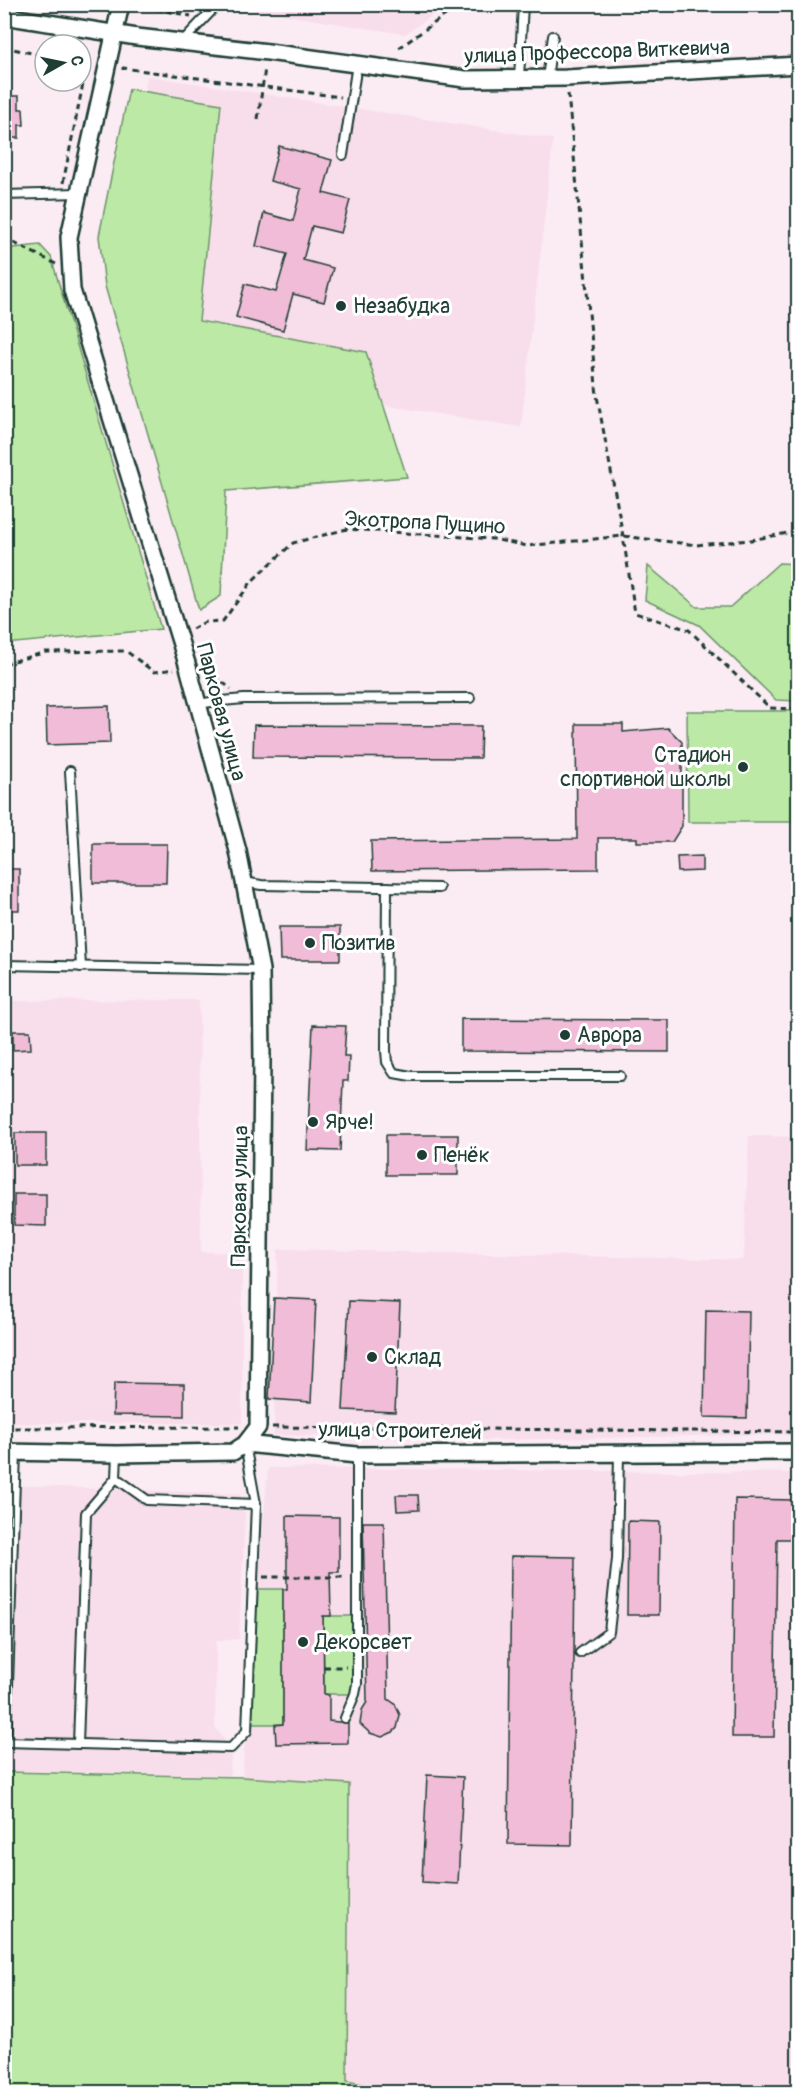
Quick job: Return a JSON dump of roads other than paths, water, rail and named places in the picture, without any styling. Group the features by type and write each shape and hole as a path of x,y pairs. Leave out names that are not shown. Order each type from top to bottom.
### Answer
{"street":[{"name":"Парковая улица","path":"121,4 69,237 72,290 198,704 238,851 261,970 258,1427 245,1443"},
{"name":"улица Профессора Виткевича","path":"4,16 114,33 465,79 566,78 798,65"},
{"name":"улица Строителей","path":"10,1452 117,1454 233,1452 245,1443 357,1455 798,1452"}],"lane":[{"path":"182,42 218,4"},
{"path":"519,78 523,4"},
{"path":"547,78 553,36"},
{"path":"343,155 357,64"},
{"path":"4,195 79,193"},
{"path":"198,704 244,699 470,698"},
{"path":"70,771 81,967"},
{"path":"244,882 261,885 439,888"},
{"path":"387,887 386,1051 390,1069 394,1073 411,1076 620,1076"},
{"path":"4,965 261,970"},
{"path":"10,1452 5,1742 231,1748 247,1731 256,1504 245,1443"},
{"path":"580,1653 609,1632 617,1559 619,1453"},
{"path":"78,1744 86,1513 116,1478 117,1454"},
{"path":"345,1718 355,1694 357,1667 357,1455"},
{"path":"116,1478 147,1500 256,1504"}],"place":[{"name":"Незабудка","path":"341,306"},
{"name":"Стадион спортивной школы","path":"743,767"},
{"name":"Позитив","path":"310,943"},
{"name":"Аврора","path":"565,1035"},
{"name":"Ярче!","path":"313,1122"},
{"name":"Пенёк","path":"422,1155"},
{"name":"Склад","path":"372,1357"},
{"name":"Декорсвет","path":"303,1642"}]}
